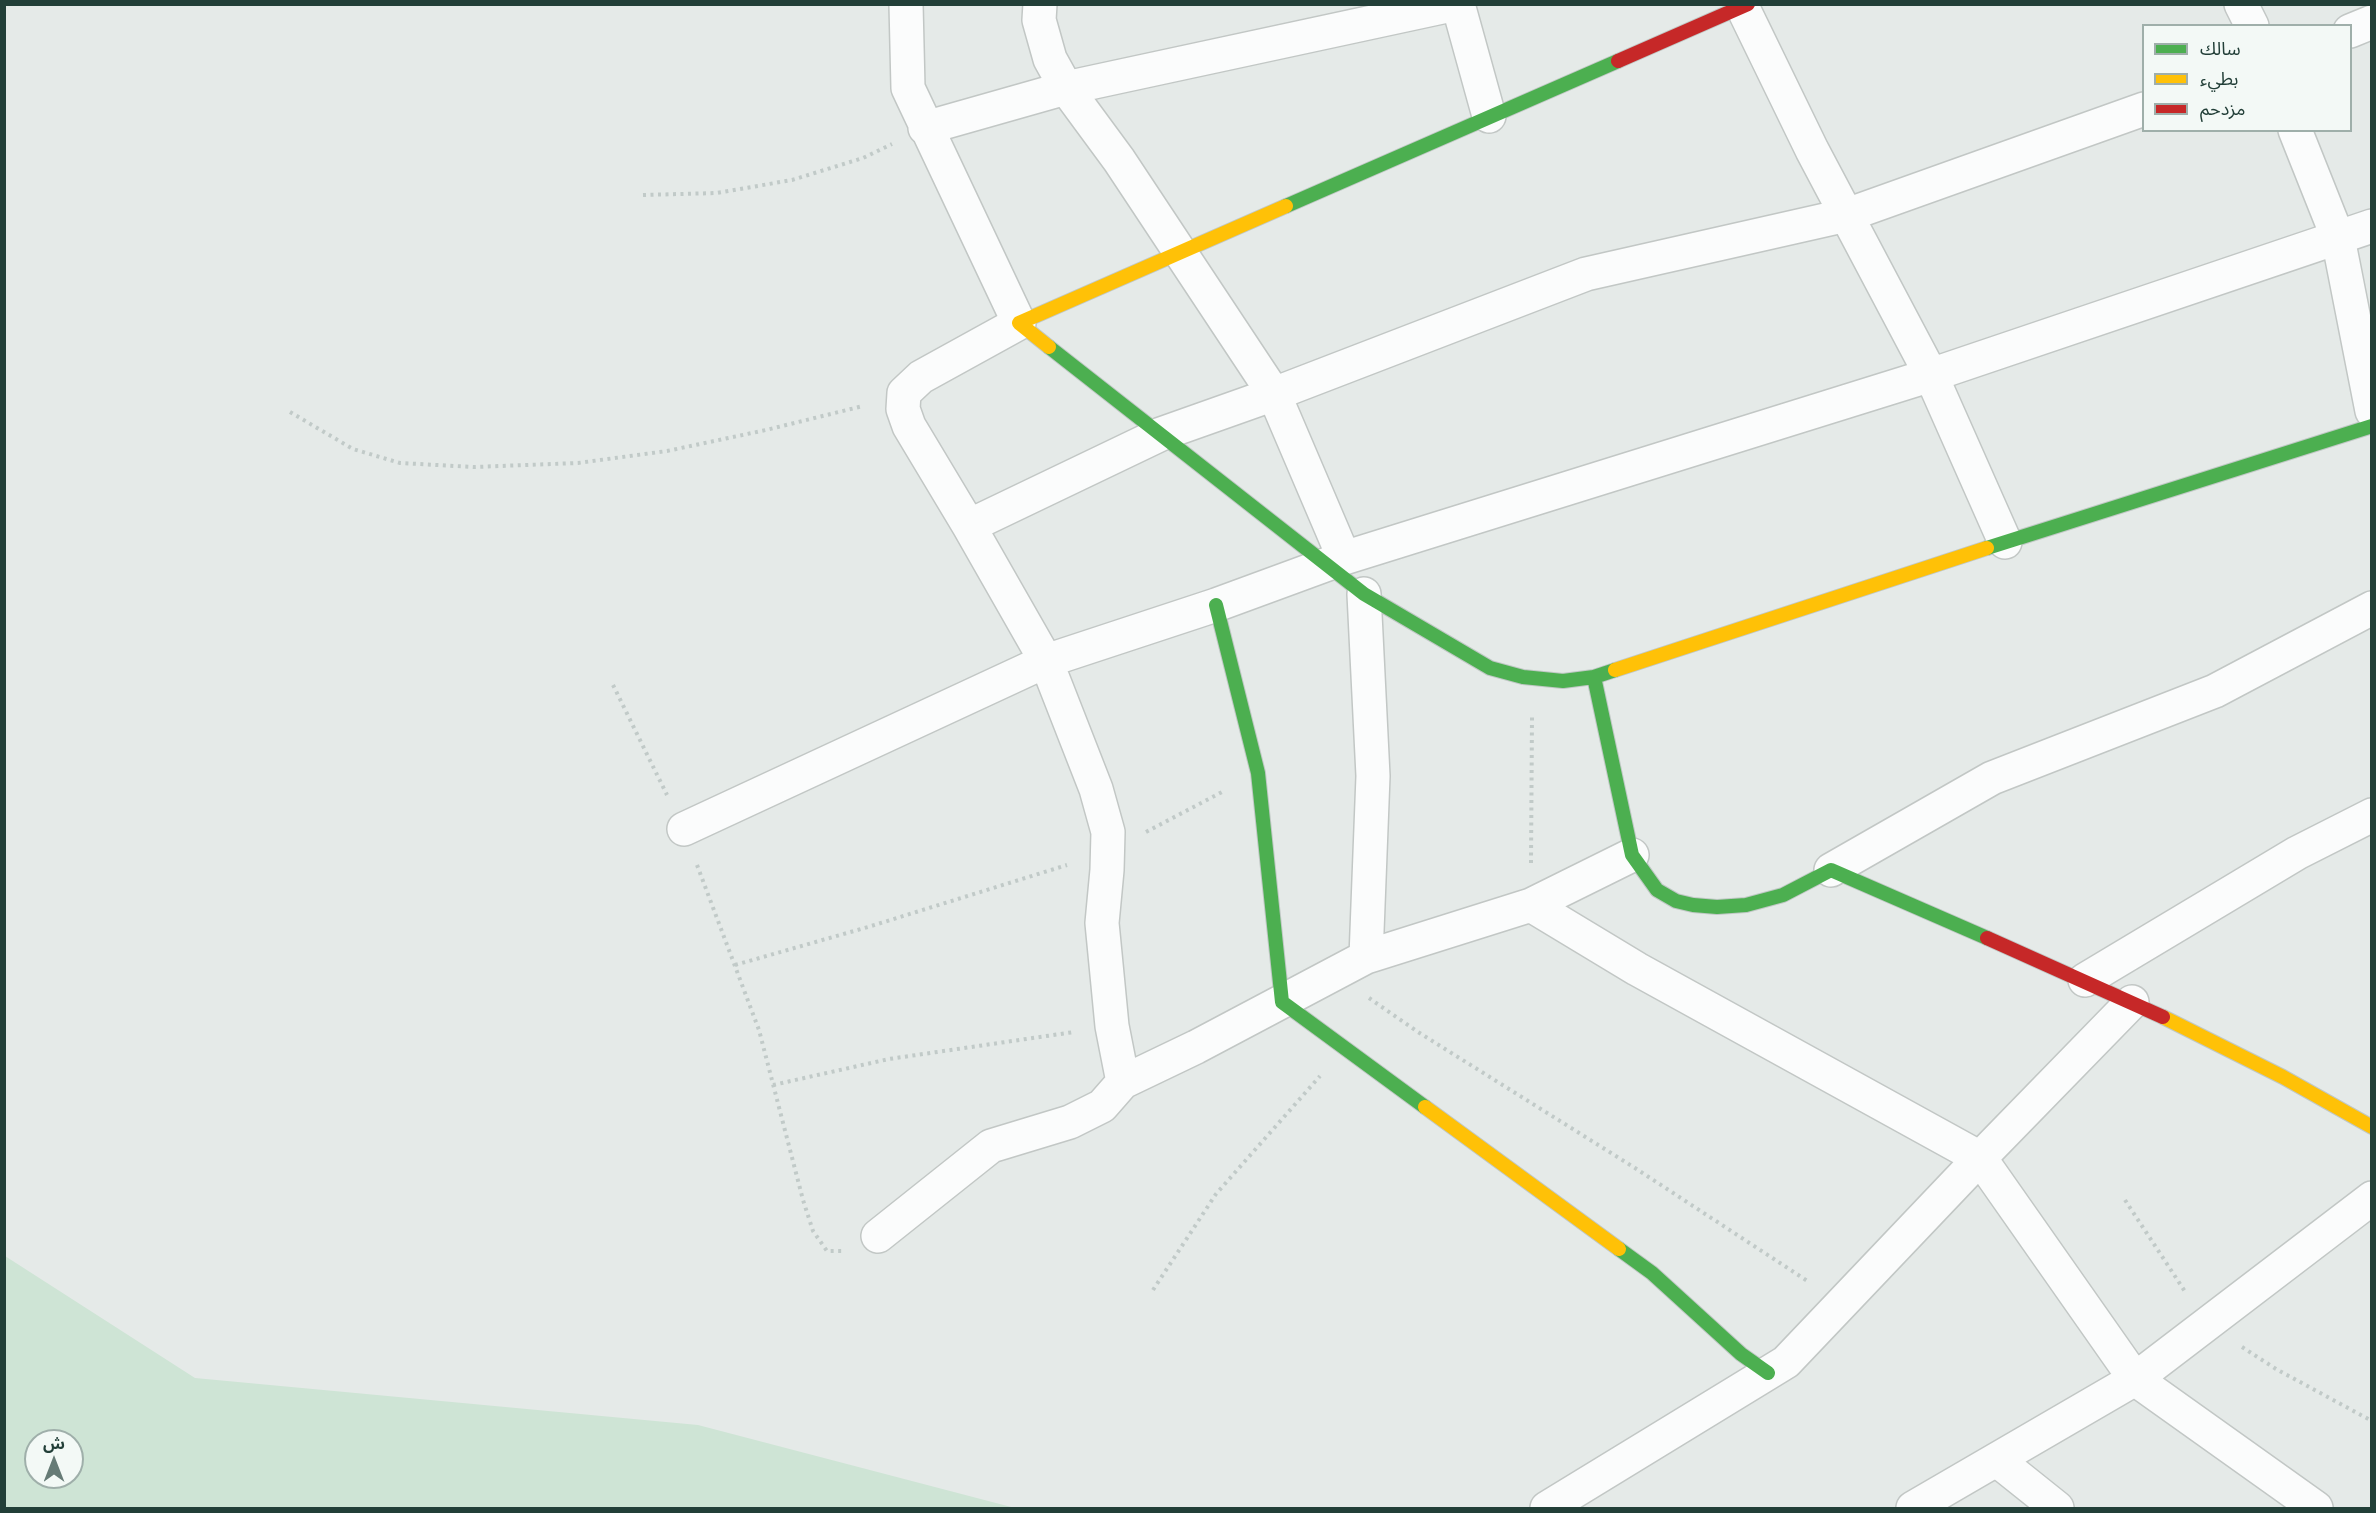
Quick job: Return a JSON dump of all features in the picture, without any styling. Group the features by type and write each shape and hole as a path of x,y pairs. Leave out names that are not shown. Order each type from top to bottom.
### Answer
{"street":[{"path":"906,4 908,88 1019,323 1161,434 1335,561 1364,594 1490,668 1533,678 1563,681 1594,677 2006,542 2372,426"},
{"path":"1040,4 1039,20 1050,59 1066,88 1182,252 1274,394 1335,561"},
{"path":"925,128 1066,88 1457,4 1489,116"},
{"path":"2241,4 2251,24"},
{"path":"1124,1082 1112,1026 1102,923 1108,832 1096,789 1046,661 909,426 903,409 904,393 921,377 1019,323 1743,5 1847,215 1931,375 2006,542"},
{"path":"2352,30 2372,22"},
{"path":"969,526 1161,434 1274,394 1586,274 1847,215 2142,110"},
{"path":"2296,132 2338,238 2372,411"},
{"path":"684,829 1046,661 1215,605 1335,561 1931,375 2372,226"},
{"path":"1364,594 1372,776 1366,957"},
{"path":"1215,605 1258,773 1282,1002 1652,1273 1741,1354 1768,1373"},
{"path":"1594,677 1632,855 1656,890 1676,901 1717,908 1746,905 1784,895 1992,778 2215,691 2372,608"},
{"path":"2085,980 2297,853 2372,815"},
{"path":"878,1236 990,1146 1070,1122 1102,1106 1124,1082 1196,1047 1366,957 1531,905 1632,855"},
{"path":"1831,870 2132,1002 2283,1077 2372,1127"},
{"path":"1531,905 1637,969 1980,1158 2135,1379 2316,1509"},
{"path":"1547,1509 1786,1362 2132,1002"},
{"path":"1913,1509 2135,1379 2372,1198"},
{"path":"1997,1460 2057,1509"}],"path":[{"path":"643,195 717,193 792,180 863,158 925,128"},
{"path":"290,412 353,449 400,463 474,466 578,463 667,451 847,411 904,393"},
{"path":"1531,905 1533,678"},
{"path":"613,685 684,829 759,1030 813,1231 827,1251 844,1251 878,1236"},
{"path":"735,965 868,927 1108,852 1258,773"},
{"path":"1336,972 1418,1032 1635,1168 1842,1304"},
{"path":"773,1085 889,1059 1112,1026"},
{"path":"1153,1290 1216,1194 1346,1049"},
{"path":"2125,1200 2206,1325 2276,1369 2372,1421"}],"green space":[{"path":"5,1256 195,1378 698,1425 1015,1508 5,1508"}],"traffic: fast":[{"path":"1286,206 1618,61"},
{"path":"1049,347 1364,594 1490,668 1523,677 1563,681 1594,677 1615,670"},
{"path":"1987,548 2372,426"},
{"path":"1216,605 1258,773 1282,1002 1425,1107"},
{"path":"1594,677 1632,855 1657,890 1676,901 1693,905 1717,907 1746,905 1783,895 1831,870 1987,938"},
{"path":"1619,1249 1652,1273 1741,1354 1768,1373"}],"traffic: slow":[{"path":"1049,347 1019,323 1286,206"},
{"path":"1615,670 1987,548"},
{"path":"2163,1017 2283,1077 2372,1127"},
{"path":"1425,1107 1619,1249"}],"traffic: jam":[{"path":"1618,61 1748,4"},
{"path":"1987,938 2163,1017"}]}
